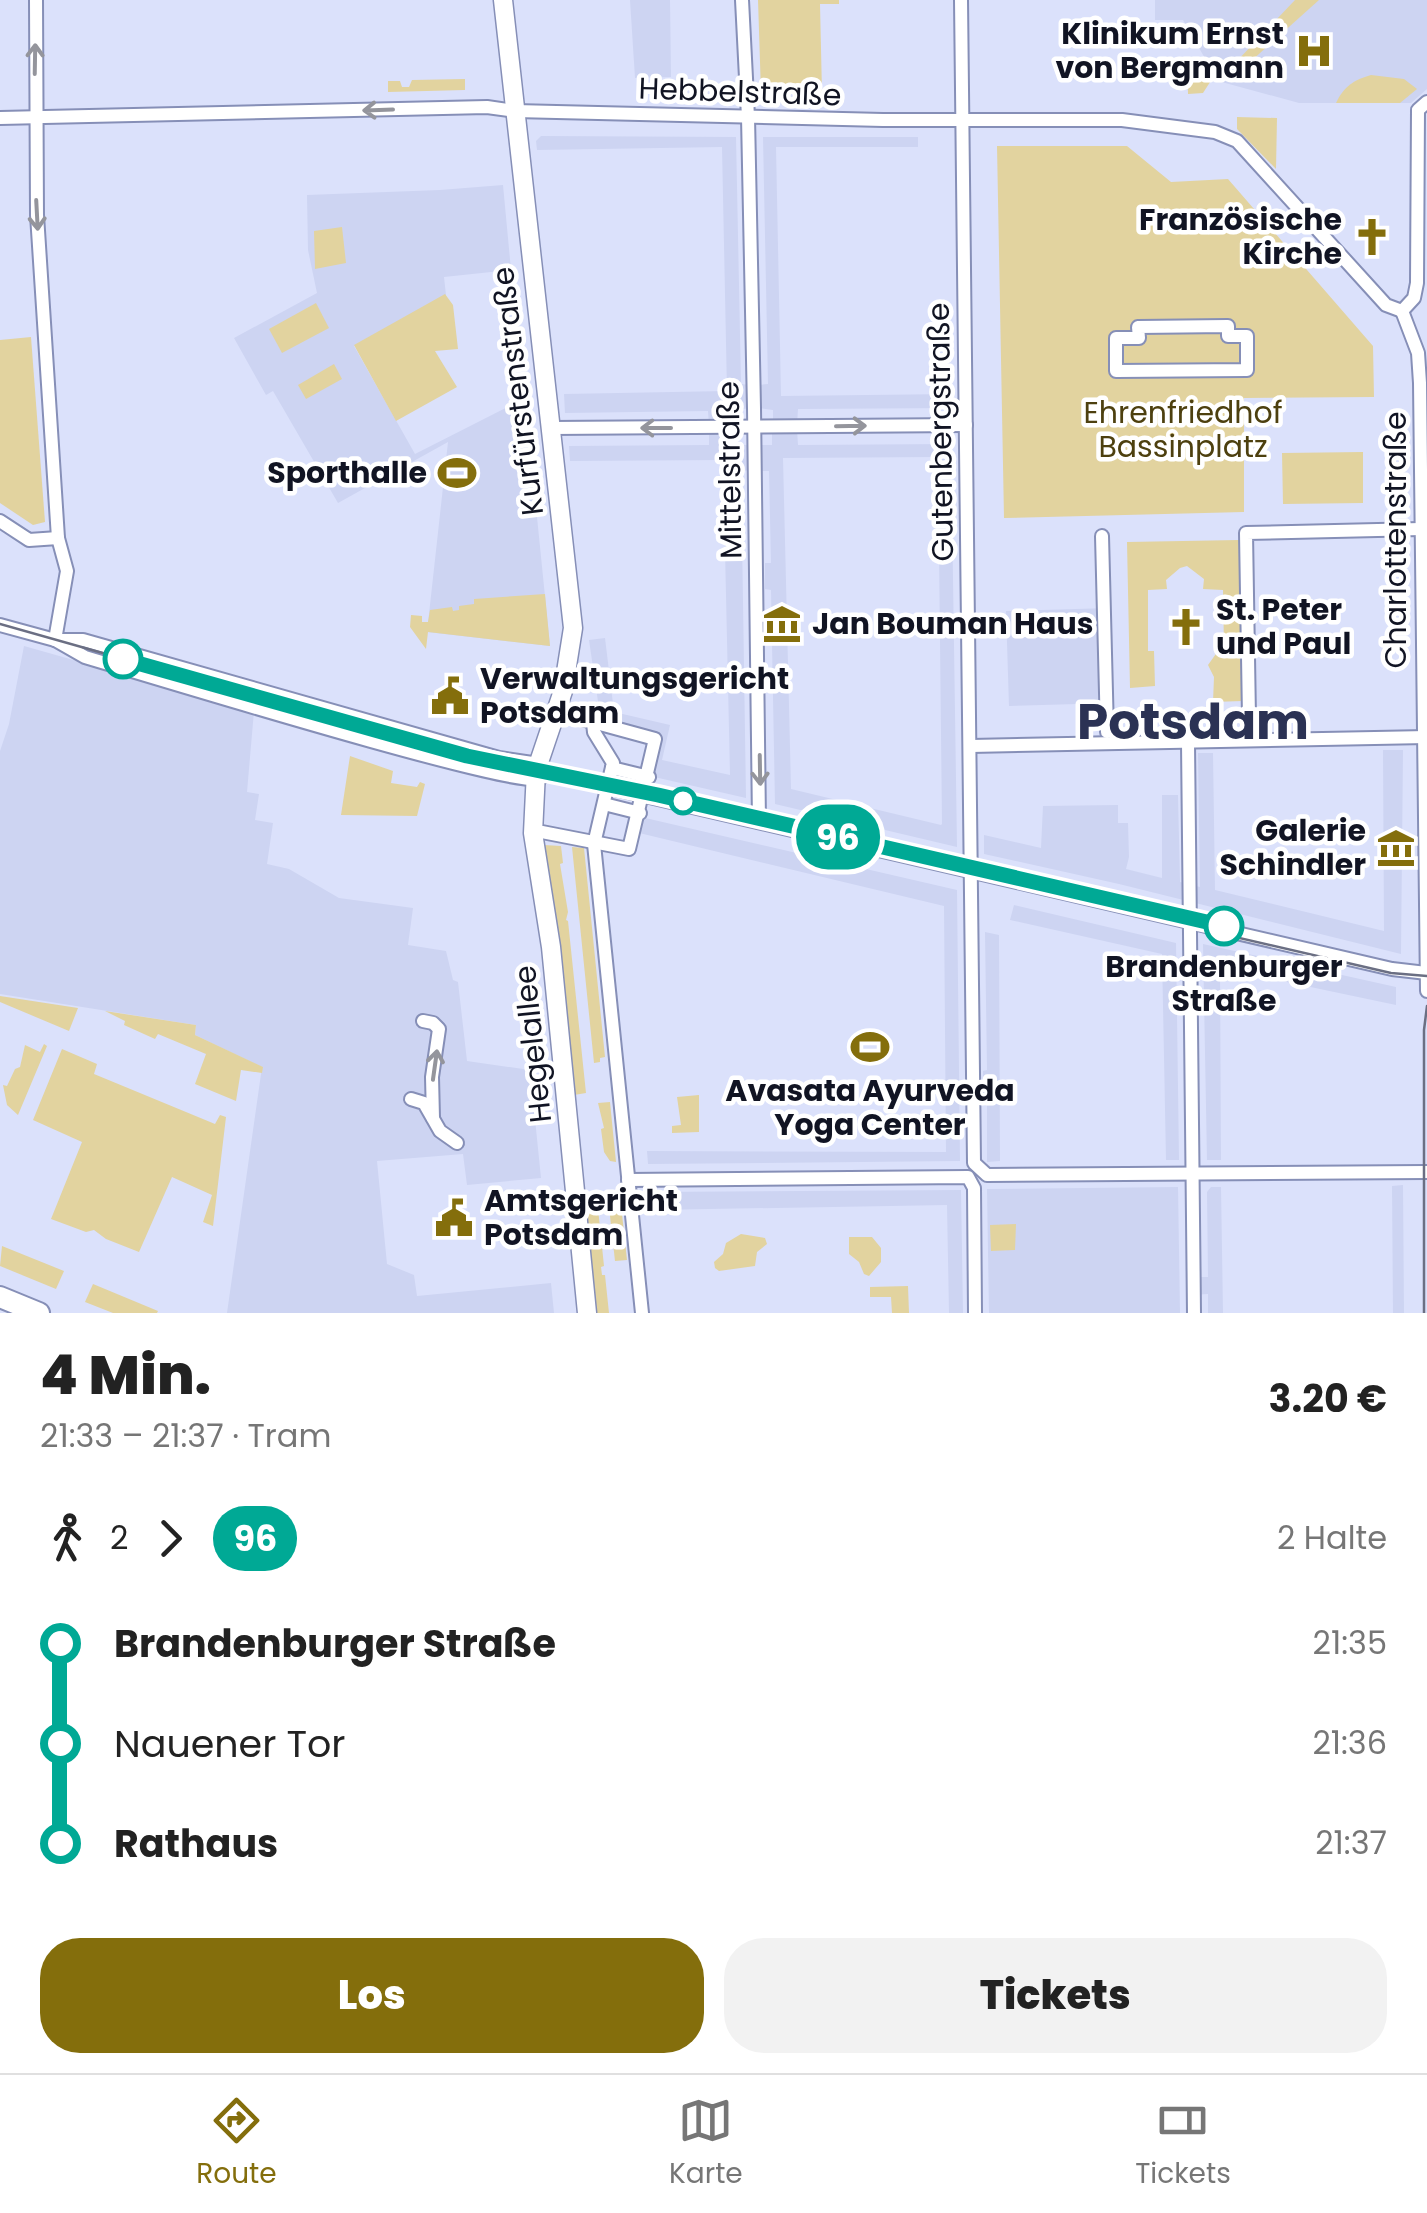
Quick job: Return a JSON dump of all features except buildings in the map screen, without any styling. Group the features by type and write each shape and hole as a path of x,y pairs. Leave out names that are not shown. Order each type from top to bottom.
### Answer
{"main road":[{"path":"0,1297 38,1313"}],"street":[{"path":"36,0 37,215 58,538 67,571 55,640"},
{"name":"Kurfürstenstraße","path":"503,0 573,628 564,691 540,773"},
{"name":"Mittelstraße","path":"742,0 748,117 759,822"},
{"name":"Gutenbergstraße","path":"961,0 974,1163 987,1175 1191,1174"},
{"path":"1402,310 1414,298 1423,245 1418,110 1427,102"},
{"name":"Hebbelstraße","path":"0,118 487,107 515,111 962,122 1122,120 1215,132 1237,141 1386,305 1402,310"},
{"name":"Charlottenstraße","path":"1402,310 1418,353 1427,992"},
{"path":"1228,326 1228,336 1247,336 1247,370 1121,371 1116,371 1116,338 1139,338 1138,327 1228,326"},
{"path":"551,428 966,425"},
{"path":"0,521 29,540 58,538"},
{"path":"1249,718 1246,533 1421,530"},
{"path":"1102,536 1107,732"},
{"path":"0,625 55,640 83,640 540,773 1392,969 1427,973"},
{"path":"542,832 567,842 628,849 648,777 655,739 592,718 567,715"},
{"path":"592,718 594,732 613,763 598,848 642,1313"},
{"path":"971,746 1425,737"},
{"path":"1188,743 1194,1313"},
{"path":"612,768 648,777"},
{"name":"Hegelallee","path":"540,773 532,833 551,947 586,1313"},
{"path":"604,804 638,813"},
{"path":"424,1021 439,1030 432,1077 434,1118"},
{"path":"411,1098 424,1104 443,1135 457,1144"},
{"path":"1191,1174 1427,1172"},
{"path":"628,1180 962,1175 974,1188 976,1313"}],"shaded area":[{"path":"630,0 670,0 671,77 635,78"},
{"name":"Klinikum Ernst von Bergmann","path":"1155,0 1427,0 1427,89 1411,103 1299,103 1218,81 1183,20 1155,20"},
{"path":"541,136 736,137 741,384 750,385 750,408 736,410 736,424 709,425 708,411 565,413 564,394 727,391 722,147 537,150 536,141"},
{"path":"763,137 918,137 918,147 776,147 781,396 954,394 954,408 798,409 797,424 773,424 773,410 758,408 758,385 768,384"},
{"path":"503,185 511,270 444,277 446,295 354,346 415,454 525,398 550,646 427,632 448,442 338,503 273,391 266,395 234,338 317,293 308,250 307,195"},
{"path":"737,430 737,445 750,445 751,470 741,471 746,798 650,776 659,737 601,722 589,640 605,638 614,712 670,725 662,760 730,775 723,460 570,461 569,446 709,445 709,431"},
{"path":"772,430 797,430 798,445 951,444 957,847 775,804 771,590 765,589 765,563 771,563 769,471 757,471 756,445 772,445","holes":["938,457 942,824 791,789 783,458"]},
{"path":"1110,608 1112,703 1009,706 1006,611"},
{"path":"24,646 254,711 247,792 259,794 255,820 273,823 267,864 289,869 339,898 413,908 408,945 446,951 453,980 458,982 467,1061 530,1070 541,1178 467,1185 463,1154 377,1161 387,1264 414,1275 417,1296 551,1283 554,1313 227,1313 262,1067 195,1035 196,1025 0,994 0,751"},
{"path":"1383,750 1403,750 1401,954 984,854 984,835 1041,848 1043,806 1118,805 1118,823 1128,823 1126,869 1162,878 1162,795 1178,795 1180,882 1200,887 1198,753 1213,753 1215,890 1384,931"},
{"path":"641,817 957,890 960,1161 648,1164 647,1151 946,1152 944,906 635,832"},
{"path":"1014,905 1176,943 1179,1160 1166,1160 1162,954 1010,920"},
{"path":"985,932 999,935 1000,1161 987,1162 987,1103 983,1103 983,1071 987,1070"},
{"path":"1203,944 1396,987 1396,1005 1220,968 1221,1160 1207,1160"},
{"path":"1403,1185 1404,1313 1393,1313 1392,1186"},
{"path":"1178,1187 1180,1313 989,1313 987,1189"},
{"path":"1211,1187 1221,1187 1223,1313 1208,1313 1208,1294 1191,1295 1191,1277 1208,1277 1207,1192"},
{"path":"961,1190 963,1313 949,1313 947,1205 652,1210 651,1192"}],"green space":[{"path":"758,0 839,0 839,4 820,4 822,93 761,93"},
{"path":"1295,0 1319,0 1240,71 1235,63"},
{"path":"1187,61 1202,62 1214,76 1203,93 1188,94"},
{"path":"1371,75 1404,79 1417,89 1400,103 1336,103 1350,84"},
{"path":"465,79 465,90 388,92 388,81 400,81 402,87 409,87 412,80"},
{"path":"1237,117 1277,118 1276,169 1237,129"},
{"name":"Ehrenfriedhof Bassinplatz","path":"997,146 1127,146 1171,182 1228,179 1373,346 1374,397 1244,398 1244,512 1004,518"},
{"path":"342,227 346,263 315,269 314,231"},
{"path":"445,294 453,305 458,349 435,351 457,387 396,421 354,345"},
{"path":"316,303 329,328 282,353 269,329"},
{"path":"31,337 45,522 33,525 0,503 0,340"},
{"path":"334,364 342,379 306,399 298,385"},
{"path":"1363,452 1363,503 1283,504 1282,453"},
{"path":"1239,540 1242,701 1213,702 1214,677 1208,665 1218,651 1224,650 1223,590 1203,589 1204,579 1187,566 1166,580 1167,589 1148,590 1148,651 1154,651 1155,686 1130,688 1127,542"},
{"path":"545,594 550,646 428,632 426,649 410,627 411,615 422,616 422,622 428,622 430,610 459,610 459,606 474,604 474,599"},
{"path":"350,756 393,771 391,783 417,787 420,782 425,784 417,816 341,815"},
{"path":"544,845 561,846 586,1093 574,1095 559,941"},
{"path":"572,847 584,848 605,1057 594,1063"},
{"path":"0,996 78,1008 69,1031 0,1002"},
{"path":"105,1011 196,1025 195,1035 263,1067 262,1073 241,1070 236,1101 195,1084 206,1054 158,1034 155,1039"},
{"path":"44,1044 47,1046 18,1115 7,1105 3,1085 7,1086 20,1067 25,1045 40,1052"},
{"path":"62,1049 97,1064 94,1074 215,1124 220,1115 226,1117 213,1226 203,1222 212,1195 172,1177 139,1252 94,1230 86,1232 51,1219 82,1142 33,1120"},
{"path":"699,1095 699,1132 672,1133 672,1126 681,1125 677,1097"},
{"path":"610,1102 616,1162 610,1161 604,1152 598,1103"},
{"path":"620,1196 627,1260 615,1261 608,1198"},
{"path":"597,1199 604,1266 601,1267 609,1313 596,1313 585,1200"},
{"path":"1016,1224 1015,1250 991,1251 990,1225"},
{"path":"741,1234 765,1238 767,1244 757,1252 755,1266 719,1271 714,1262 723,1254 726,1243"},
{"path":"849,1237 872,1237 881,1248 881,1262 869,1276 849,1254"},
{"path":"2,1246 64,1271 56,1289 0,1266"},
{"path":"93,1284 158,1311 113,1313 85,1302"},
{"path":"908,1286 909,1313 892,1313 891,1297 870,1297 870,1287"}],"tram line":[{"path":"0,624 467,756 570,778"},
{"name":"96","path":"123,659 467,756 658,795 1224,926"},
{"path":"572,779 763,828 1391,973 1427,976"},
{"path":"1424,1313 1427,1006"}],"place":[{"name":"Klinikum Ernst von Bergmann","path":"1314,51"},
{"name":"Französische Kirche","path":"1372,237"},
{"name":"Sporthalle","path":"457,473"},
{"name":"Jan Bouman Haus","path":"782,624"},
{"name":"St. Peter und Paul","path":"1186,627"},
{"name":"Verwaltungsgericht Potsdam","path":"450,696"},
{"name":"Galerie Schindler","path":"1396,848"},
{"name":"Brandenburger Straße","path":"1224,926"},
{"name":"Avasata Ayurveda Yoga Center","path":"870,1047"},
{"name":"Amtsgericht Potsdam","path":"454,1218"}],"district":[{"name":"Potsdam","path":"1193,721"}]}
